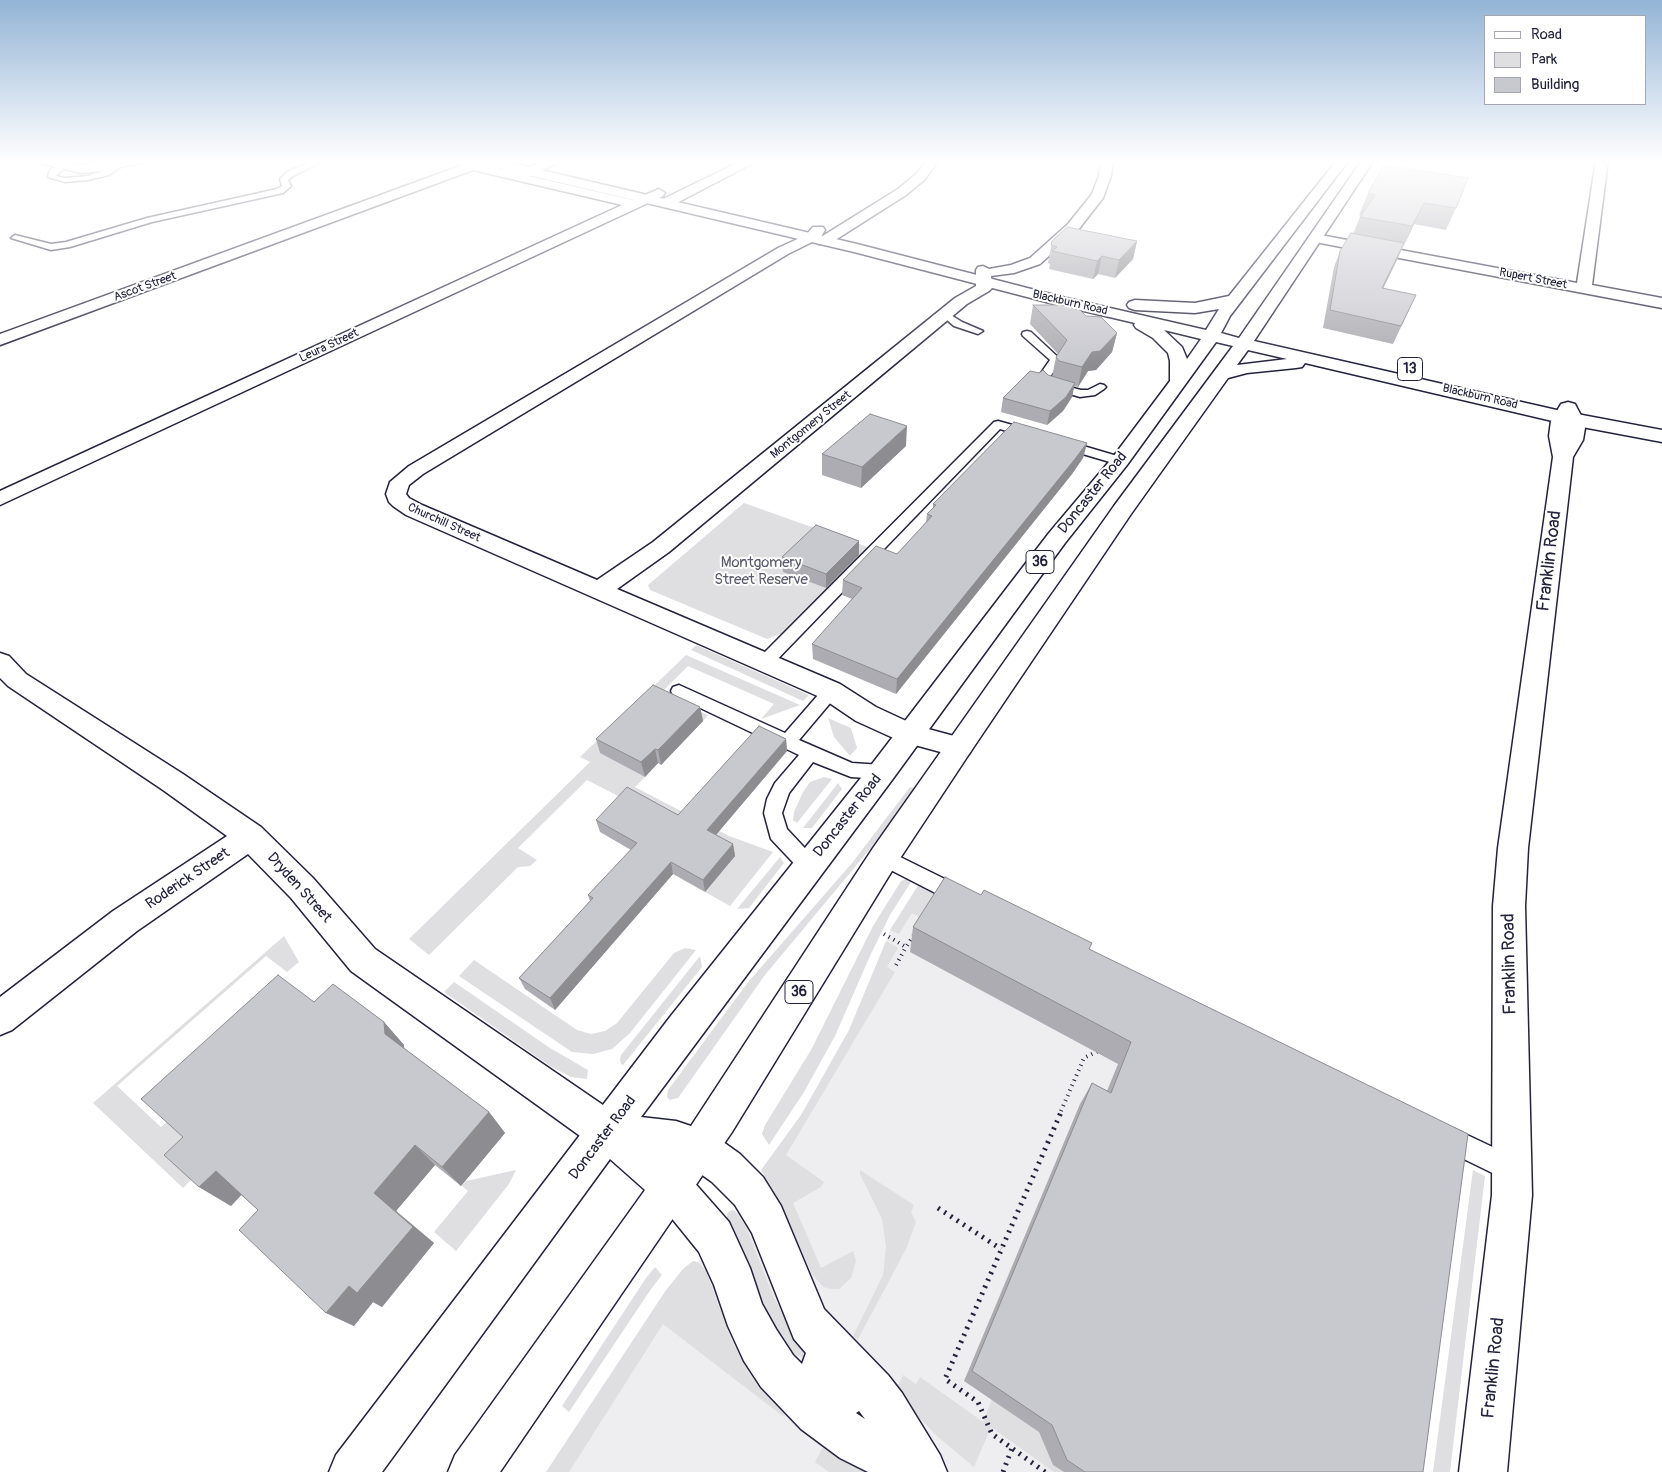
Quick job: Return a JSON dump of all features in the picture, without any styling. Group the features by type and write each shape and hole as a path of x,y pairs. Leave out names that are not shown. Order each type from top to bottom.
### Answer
{"street":[{"name":"Ascot Street","path":"0,340 301,229"},
{"name":"Leura Street","path":"0,499 589,229"},
{"name":"Blackburn Road","path":"784,229 1248,338 1454,379 1568,414 1662,431"},
{"name":"Blackburn Road","path":"791,229 965,277 986,275"},
{"name":"Churchill Street","path":"832,229 783,251 416,470 404,478 398,486 396,494 397,498 404,505 834,692 866,714 914,728 959,747"},
{"path":"986,275 1016,269 1034,268 1071,229"},
{"name":"Doncaster Road","path":"353,1472 683,1029 882,772 1057,538 1120,461 1179,381 1234,300 1290,229"},
{"name":"36","path":"472,1472 719,1119 884,857 959,747 1117,518 1223,374 1321,229"},
{"path":"1584,288 1592,229"},
{"name":"Rupert Street","path":"1315,238 1662,303"},
{"name":"Montgomery Street","path":"606,594 961,301 984,288 986,275"},
{"path":"961,301 971,288 965,277"},
{"path":"1123,309 1195,308 1222,304 1234,300"},
{"path":"1123,309 1172,345 1179,361 1179,381"},
{"name":"Blackburn Road","path":"1248,338 1335,364 1662,436"},
{"path":"1223,374 1270,365 1335,364"},
{"name":"Franklin Road","path":"1483,1472 1512,1194 1510,896 1513,848 1563,457 1573,440 1568,414"},
{"name":"Dryden Street","path":"6,672 243,830 302,888 363,960 571,1108 608,1132 671,1186 714,1237 743,1311 760,1345 777,1371 817,1413 858,1441 916,1472"},
{"name":"Roderick Street","path":"0,1018 243,830"},
{"path":"608,1132 676,1140 698,1148 726,1168 749,1191 767,1220 809,1324 886,1409 923,1472"},
{"path":"817,1413 837,1401 845,1362"}],"lane":[{"path":"15,238 51,247 119,229"},
{"path":"946,315 958,324 978,331"},
{"path":"1027,334 1056,360 1044,377 1050,385 1080,394 1091,393 1100,387"},
{"path":"764,663 998,425 1120,461"},
{"path":"679,690 851,770 882,772"},
{"path":"788,741 834,692"},
{"path":"809,866 778,833 773,813 776,799 782,788 811,752"},
{"path":"884,857 980,906"},
{"path":"1423,1126 1511,1169"}],"path":[{"path":"896,965 916,932"},
{"path":"884,934 906,946"},
{"path":"1045,1472 992,1434 978,1402 945,1379 1084,1058 1099,1050 1103,1041"},
{"path":"938,1208 1001,1249"},
{"path":"1003,1472 1012,1448"}],"shaded area":[{"path":"919,884 1083,965 1406,1472 557,1472 663,1307 781,1156 825,1082 884,960 886,941 890,930"}],"green space":[{"name":"Montgomery Street Reserve","path":"744,503 868,547 786,632 767,639 650,590 648,585"},
{"path":"696,645 809,695 803,701 691,650"},
{"path":"686,655 800,705 761,719 774,704 688,666 661,693 708,715 703,721 656,700 601,753 645,777 635,787 729,836 773,852 730,906 705,892 734,856 587,780 518,848 537,860 530,866 518,867 429,955 409,939 590,762 580,757"},
{"path":"828,718 851,728 857,748 850,756 834,737"},
{"path":"824,777 832,779 797,823 793,820 794,812 803,792 810,782"},
{"path":"838,783 842,789 812,828 803,828"},
{"path":"910,787 914,788 913,791 880,837 765,975 678,1098 670,1100 667,1097 668,1090 749,981 852,863"},
{"path":"780,857 784,863 749,908 737,909"},
{"path":"906,879 911,882 890,915 835,1036 804,1092 769,1145 762,1134 765,1125 811,1050 873,926 901,881"},
{"path":"919,884 936,890 919,917 912,913 899,934 890,930"},
{"path":"284,936 299,962 287,972 266,956 117,1086 161,1127 171,1118 214,1157 183,1188 93,1103"},
{"path":"886,941 898,948 887,967 895,972 786,1155 824,1182 821,1187 793,1203 821,1268 853,1251 856,1261 851,1278 839,1289 832,1289 823,1287 812,1274 779,1200 761,1170 801,1115 849,1030"},
{"path":"685,948 696,950 630,1033 612,1049 593,1054 572,1052 459,976 474,960 577,1030 591,1034 605,1031 617,1023 674,953"},
{"path":"700,956 702,967 623,1065 621,1064 621,1055"},
{"path":"454,982 550,1048 588,1070 587,1079 571,1077 550,1066 444,992"},
{"path":"516,1170 509,1184 456,1251 434,1232 468,1191 462,1186 466,1181"},
{"path":"860,1170 914,1205 911,1212 916,1222 906,1249 858,1339 854,1337 854,1334 883,1275 886,1247 882,1219 860,1174"},
{"path":"1473,1170 1485,1176 1450,1472 1433,1472"},
{"path":"735,1211 746,1227 774,1298 803,1351 804,1358 794,1354 787,1346 767,1311 739,1241 727,1222 728,1212"},
{"path":"693,1261 698,1262 706,1271 731,1339 750,1375 762,1391 786,1410 785,1415 780,1414 663,1324 569,1472 546,1472 666,1290 683,1269"},
{"path":"655,1267 662,1275 569,1412 562,1406"},
{"path":"903,1375 916,1384 920,1377 983,1422 992,1399 1039,1432 1053,1465 1064,1472 1054,1472 991,1427 974,1467 938,1437 907,1405 896,1390"},
{"path":"827,1445 870,1472 829,1472 815,1462 822,1449"}],"building":[{"path":"1065,229 1075,229 1137,241 1119,260 1102,256 1097,261 1052,251 1057,247 1051,245 1052,241"},
{"path":"1351,233 1404,243 1382,288 1416,295 1401,326 1330,310 1340,251"},
{"path":"1033,305 1061,305 1080,310 1086,316 1101,317 1117,333 1100,351 1092,352 1082,367 1059,361 1056,357 1067,340"},
{"path":"1043,370 1048,375 1075,383 1066,397 1050,411 1003,398 1030,371 1039,373"},
{"path":"870,414 907,426 862,467 822,454"},
{"path":"1014,422 1087,443 897,679 812,644 862,588 843,580 876,546 897,554 932,516 927,514 936,505 933,504"},
{"path":"816,525 859,541 826,574 782,557"},
{"path":"653,685 700,707 658,750 655,749 641,762 596,739"},
{"path":"759,726 786,739 707,830 733,844 703,880 671,862 550,998 519,978 593,898 588,895 637,843 596,820 627,787 678,815"},
{"path":"945,877 981,895 984,890 1092,943 1089,949 1468,1134 1423,1472 1085,1472 1067,1460 1052,1425 972,1371 1092,1083 1111,1093 1131,1042 913,927"},
{"path":"278,975 314,1002 333,984 384,1022 385,1034 489,1112 442,1167 415,1145 374,1193 413,1227 357,1293 349,1286 326,1313 239,1230 258,1210 216,1171 199,1187 164,1155 183,1137 141,1099"}]}
